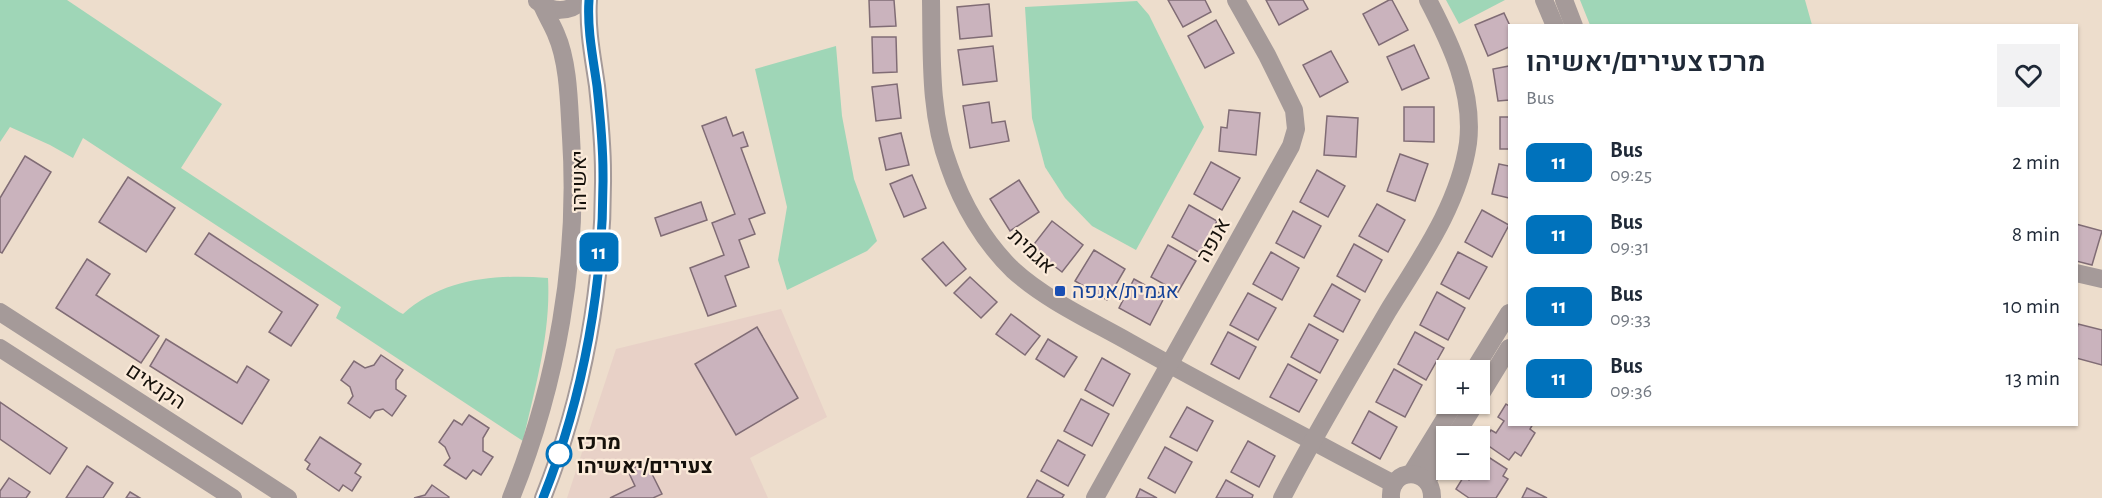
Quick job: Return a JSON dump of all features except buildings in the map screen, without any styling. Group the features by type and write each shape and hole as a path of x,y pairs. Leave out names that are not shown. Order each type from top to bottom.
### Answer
{"street":[{"path":"539,3 560,11 570,9 583,0"},
{"name":"יאשיהו","path":"543,498 556,466 583,365 596,286 603,172 589,0"},
{"name":"אגמית","path":"931,0 933,101 936,123 949,167 962,199 995,251 1037,288 1169,364 1312,440 1392,491"},
{"name":"אנפה","path":"1095,498 1291,146 1296,129 1294,110 1287,93 1236,0"},
{"path":"1282,498 1312,440 1434,234 1454,196 1462,172 1468,142 1468,107 1461,74 1447,36 1428,0"},
{"path":"1544,0 1554,24"},
{"path":"1564,0 1573,24"},
{"name":"יאשיהו","path":"511,498 528,456 552,368 567,282 572,222 573,172 568,92 557,35 539,3"},
{"path":"2078,273 2102,279"},
{"name":"הקנאים","path":"0,312 288,498"},
{"path":"1480,360 1508,315"},
{"path":"0,348 233,498"},
{"path":"1490,379 1508,350"},
{"path":"1423,484 1450,414"},
{"path":"1423,484 1436,465"},
{"path":"1392,491 1401,477 1423,484"}],"shaded area":[{"path":"781,309 827,417 750,458 768,498 567,498 616,349"}],"green space":[{"path":"0,0 67,0 222,104 181,168 399,312 403,314 435,293 471,281 509,277 548,278 545,340 523,441 336,318 341,307 83,138 73,158 10,127 0,142"},
{"path":"1446,0 1505,0 1459,24"},
{"path":"1580,0 1805,0 1812,24 1590,24"},
{"path":"1137,1 1149,15 1204,127 1136,250 1092,226 1065,198 1045,167 1032,118 1025,7"},
{"path":"836,46 842,116 854,179 877,241 867,251 787,290 778,260 787,207 755,69"}],"bus line":[{"name":"11","path":"543,498 556,466 577,392 596,286 603,172 597,89 590,37 589,0"}],"place":[{"name":"אגמית/אנפה","path":"1060,291"},
{"name":"מרכז צעירים/יאשיהו","path":"559,454"}]}
